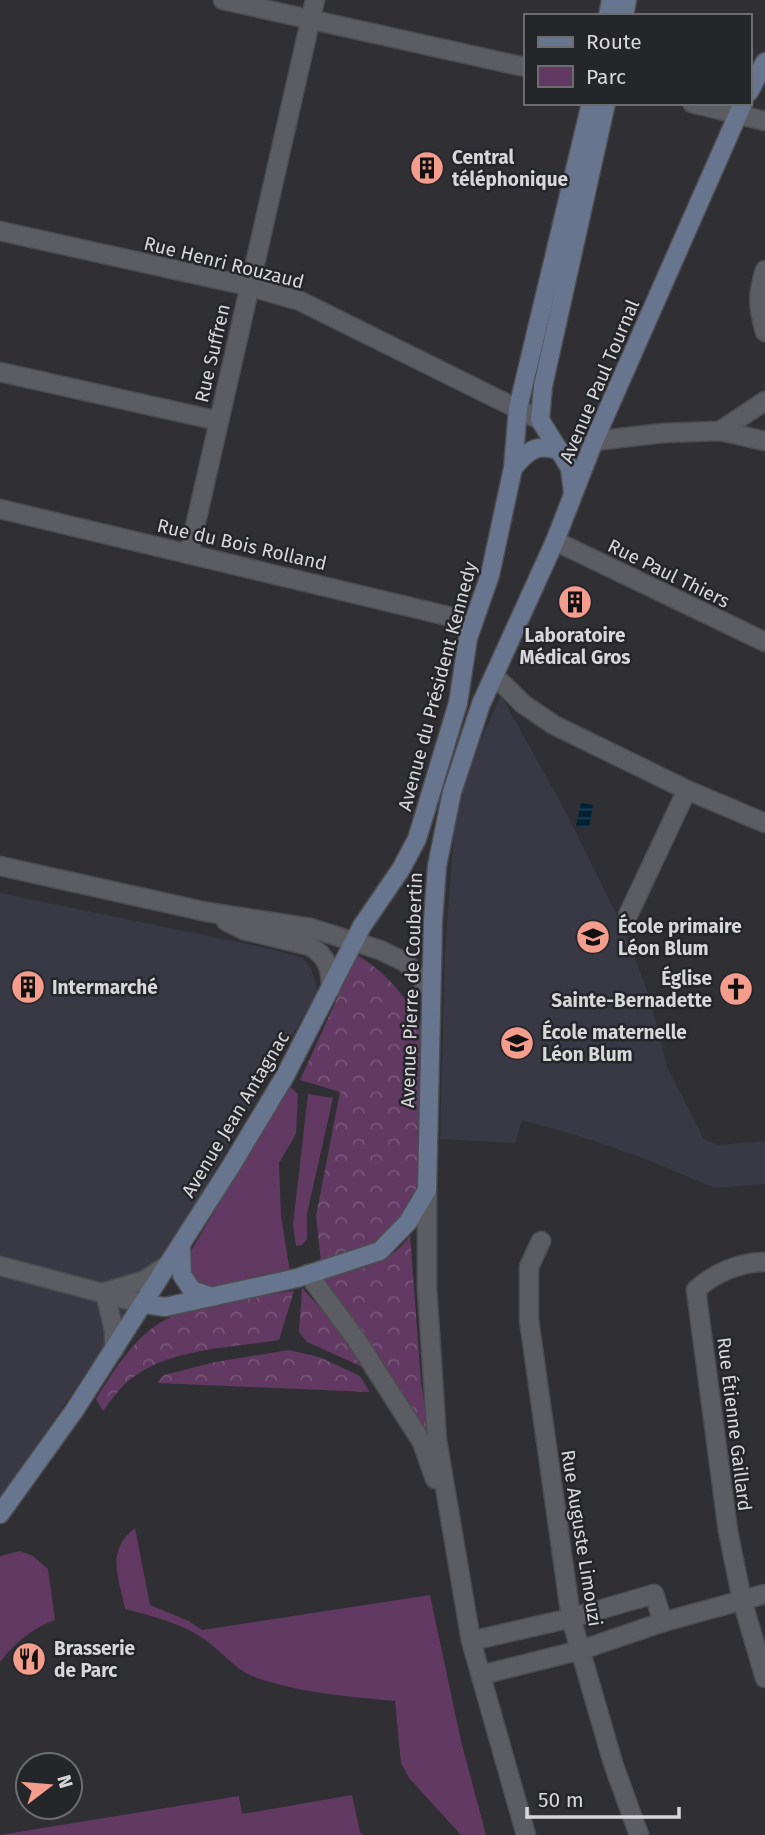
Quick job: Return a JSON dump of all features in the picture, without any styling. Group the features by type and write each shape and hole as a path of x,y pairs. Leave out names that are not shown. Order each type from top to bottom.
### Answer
{"main road":[{"path":"751,88 765,62"},
{"name":"Avenue du Président Kennedy","path":"352,941 399,873 416,839 451,731 468,638 490,575 513,468 518,408 591,105"},
{"path":"573,493 570,468 540,420 543,386 606,105"},
{"name":"Avenue Paul Tournal","path":"495,676 555,541 594,441 741,109"},
{"path":"513,468 528,451 548,446 561,451"},
{"name":"Avenue Pierre de Coubertin","path":"308,1275 380,1251 408,1222 426,1190 430,988 437,866 452,792 481,704 495,676"},
{"name":"Avenue Jean Antagnac","path":"0,1514 74,1411 144,1304 285,1076 331,989 352,941"},
{"path":"181,1245 182,1275 192,1290 212,1297"},
{"path":"144,1304 165,1307 308,1275"}],"street":[{"path":"223,0 524,67"},
{"name":"Rue Suffren","path":"189,553 315,0"},
{"path":"708,105 741,109 765,121"},
{"name":"Rue Henri Rouzaud","path":"0,231 248,286 300,301 540,420"},
{"path":"765,270 758,292 758,306 765,332"},
{"path":"0,372 219,421"},
{"path":"720,431 765,401"},
{"path":"594,441 663,433 720,431 765,441"},
{"name":"Rue du Bois Rolland","path":"0,509 474,622"},
{"name":"Rue Paul Thiers","path":"555,541 765,642"},
{"path":"495,676 523,704 554,725 687,790 765,823"},
{"path":"628,915 687,790"},
{"path":"0,866 206,912 311,928 405,962 430,988"},
{"path":"206,912 244,930 310,946 318,951 330,967 331,989"},
{"name":"Avenue Pierre de Coubertin","path":"426,1190 427,1287 436,1440 471,1641 526,1835"},
{"name":"Rue Auguste Limouzi","path":"541,1241 529,1267 529,1320 571,1618 613,1763 639,1835"},
{"name":"Rue Étienne Gaillard","path":"765,1262 753,1262 710,1276 696,1290 727,1531 742,1600 765,1678"},
{"path":"105,1292 145,1280 169,1264"},
{"path":"0,1266 144,1304"},
{"name":"Avenue Pierre de Coubertin","path":"308,1275 356,1339 422,1442 453,1532"},
{"path":"105,1292 114,1331 114,1350"},
{"path":"471,1641 571,1618 654,1594 663,1622"},
{"path":"481,1675 581,1650 663,1622 765,1594"}],"shaded area":[{"path":"501,695 568,816 624,930 651,1001 667,1067 704,1139 718,1145 765,1141 765,1184 715,1188 643,1158 522,1120 515,1143 440,1139 445,953 454,831 462,793 475,753"},
{"path":"0,893 262,947 303,958 311,968 318,991 164,1257 0,1500"}],"green space":[{"path":"357,955 377,969 394,986 421,1026 417,1191 394,1228 379,1245 321,1262 316,1216 340,1092 300,1080"},
{"path":"289,1086 298,1094 296,1134 279,1163 281,1216 290,1272 218,1287 201,1287 191,1275 191,1251"},
{"path":"308,1094 333,1098 307,1214 307,1239 302,1245 296,1246 293,1224"},
{"path":"410,1235 421,1382 429,1434 316,1280 369,1266 392,1254"},
{"path":"302,1288 345,1335 367,1369 307,1342 299,1332"},
{"path":"294,1291 279,1340 202,1351 165,1361 148,1368 128,1382 103,1411 96,1399 102,1389 131,1348 158,1324 172,1316 206,1305 242,1297"},
{"path":"289,1350 319,1357 360,1376 370,1392 157,1383 164,1375 215,1362"},
{"path":"135,1528 150,1605 189,1621 202,1630 430,1595 461,1741 486,1835 461,1835 409,1778 401,1763 395,1701 322,1693 268,1682 245,1672 208,1641 183,1627 125,1609 116,1565 117,1555 126,1537"},
{"path":"20,1551 33,1556 48,1569 55,1620 24,1637 0,1662 0,1556"},
{"path":"352,1795 363,1835 0,1835 239,1796 242,1814"}],"water":[{"path":"581,803 593,805 589,828 576,826"}],"place":[{"name":"Central téléphonique","path":"427,168"},
{"name":"Laboratoire Médical Gros","path":"575,602"},
{"name":"École primaire Léon Blum","path":"593,937"},
{"name":"Intermarché","path":"28,987"},
{"name":"Église Sainte-Bernadette","path":"736,989"},
{"name":"École maternelle Léon Blum","path":"517,1043"},
{"name":"Brasserie de Parc","path":"29,1659"}]}
